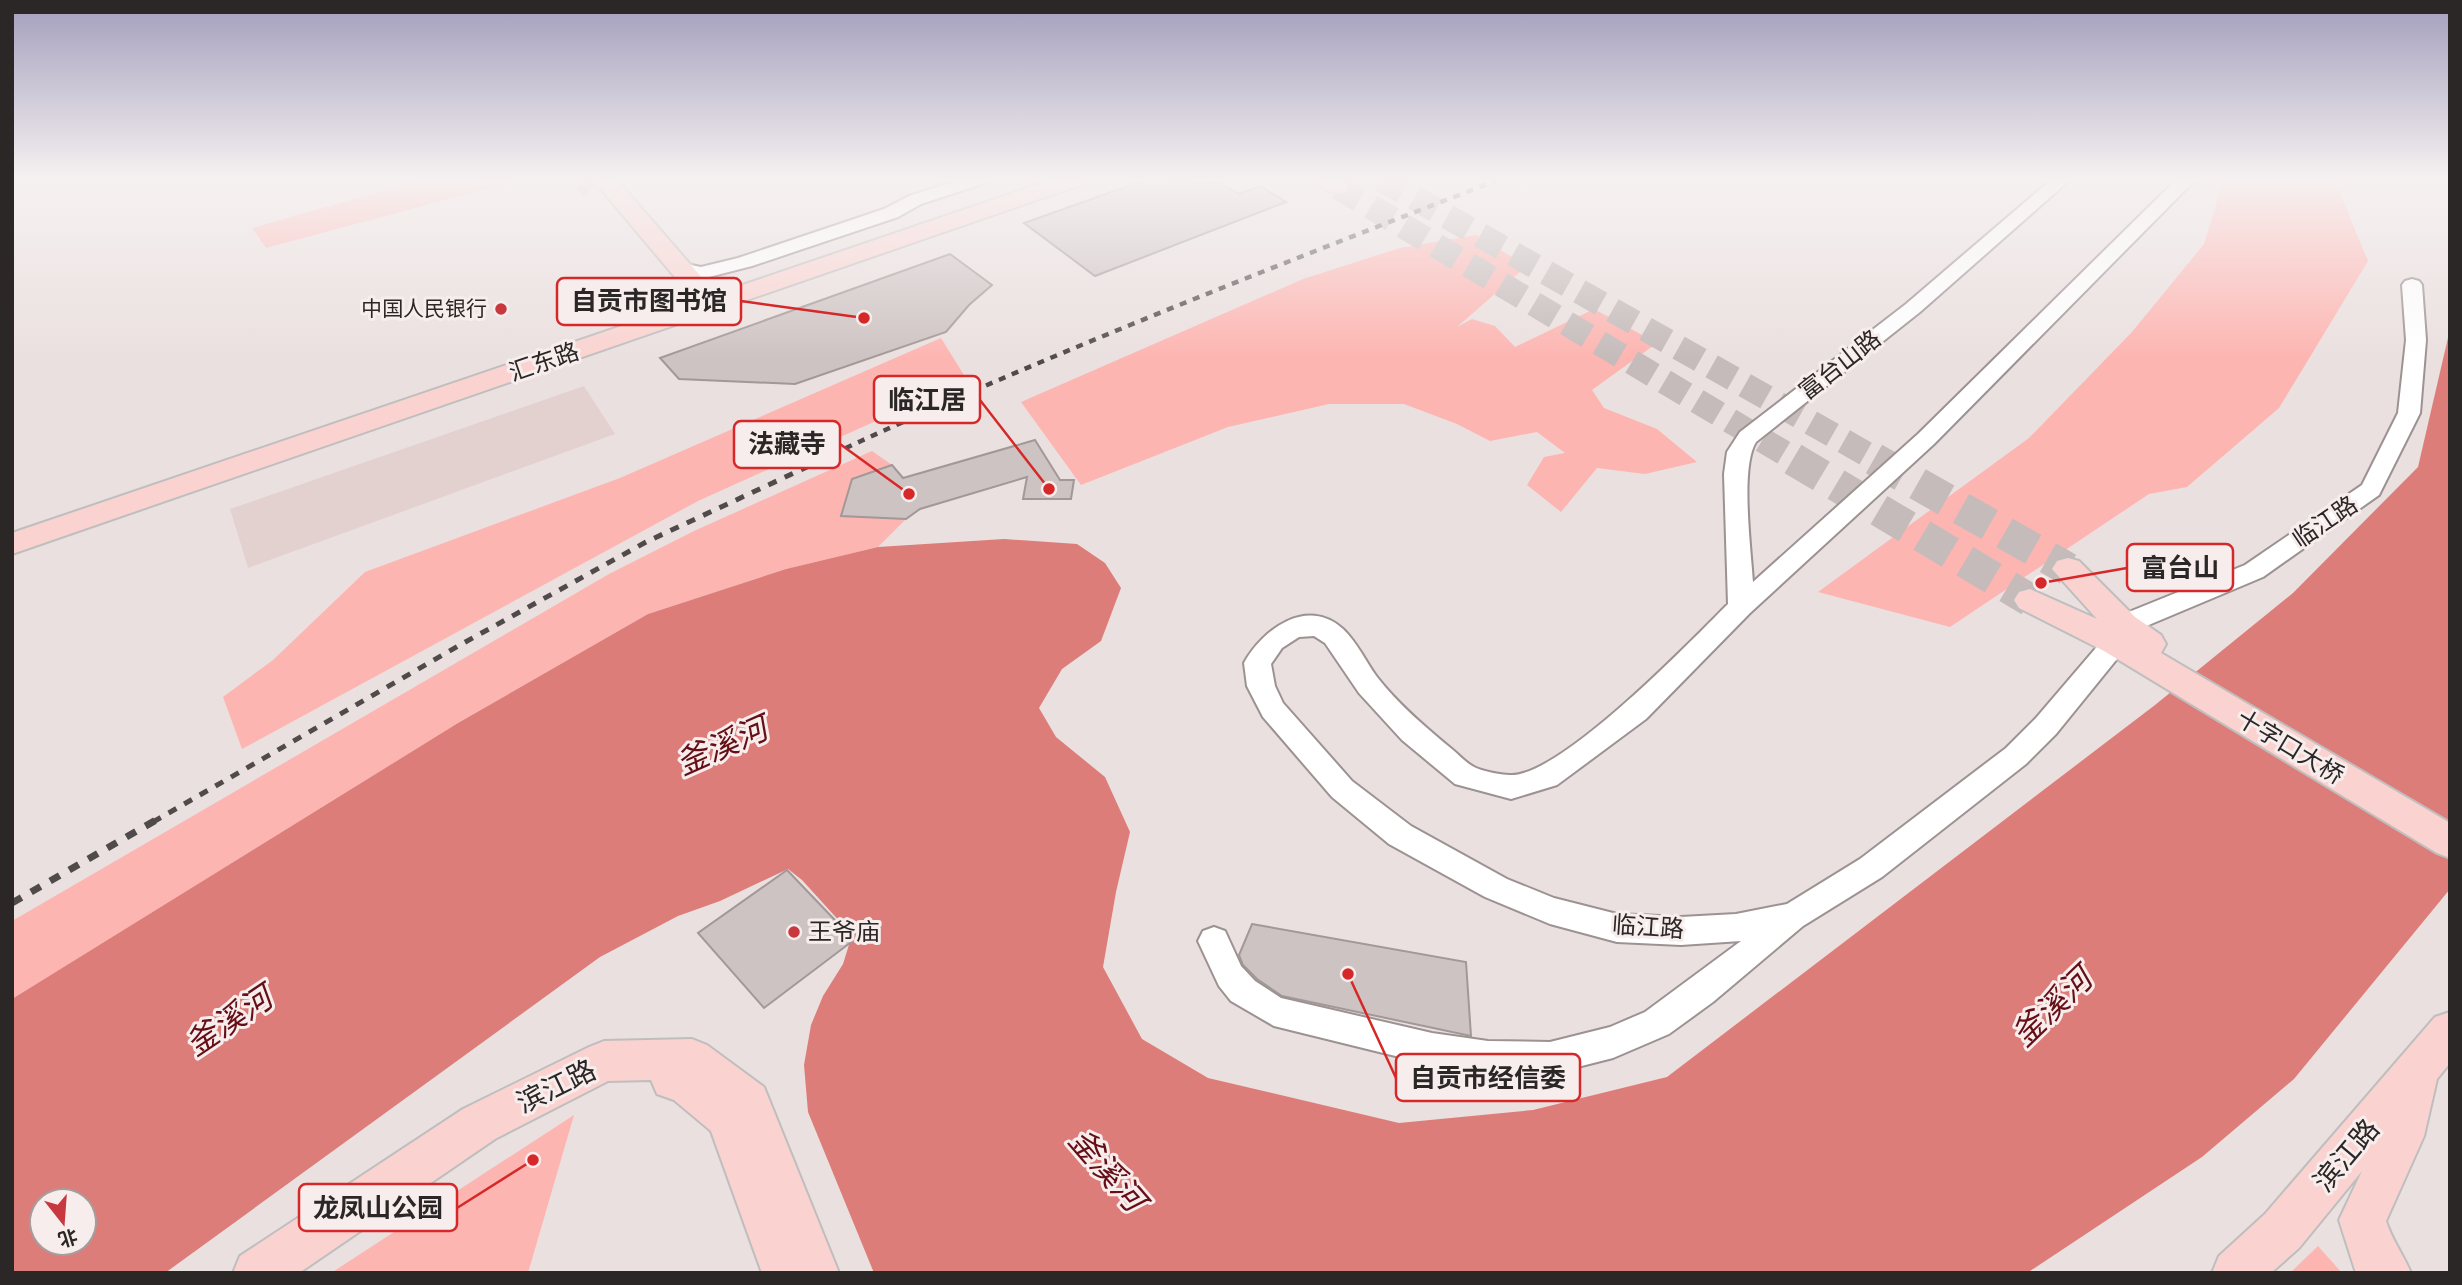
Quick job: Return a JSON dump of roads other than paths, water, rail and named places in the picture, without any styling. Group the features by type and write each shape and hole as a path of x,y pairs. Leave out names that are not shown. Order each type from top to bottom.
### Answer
{"main road":[{"path":"646,239 697,301"},
{"path":"652,239 681,269 697,301"},
{"name":"汇东路","path":"12,544 867,239"},
{"name":"汇东路","path":"12,524 889,239"},
{"path":"2068,569 2129,640"},
{"path":"2030,600 2129,640"},
{"name":"十字口大桥","path":"2129,640 2450,822"},
{"name":"十字口大桥","path":"2129,640 2450,842"},
{"name":"滨江路","path":"2235,1273 2282,1231 2450,1031"},
{"name":"滨江路","path":"257,1273 479,1124 604,1061 692,1059 749,1102 815,1273"},
{"path":"2387,1273 2372,1253 2362,1220 2402,1136 2416,1072"},
{"name":"滨江路","path":"293,1273 482,1145 605,1083 682,1079 728,1117 786,1273"}],"street":[{"path":"681,269 701,273 745,262 814,239"},
{"name":"富台山路","path":"1741,607 1736,474 1738,452 1748,438 1913,308 1993,239"},
{"path":"1741,607 1926,439 2127,239"},
{"name":"临江路","path":"1741,607 1636,712 1547,777 1511,787 1465,776 1412,732 1369,687 1334,636 1318,626 1293,628 1273,641 1257,663 1261,686 1273,710 1342,789 1401,835 1496,888 1550,911 1617,928 1681,931 1736,928 1794,916 1871,868 2016,756 2129,640 2147,613 2254,571 2371,490 2409,413 2416,340 2412,285"},
{"path":"1214,941 1230,976 1243,991 1274,1011 1432,1049 1488,1057 1550,1058 1613,1042 1657,1023 1701,992 1794,916"}],"water":[{"name":"釜溪河","path":"2450,329 2450,889 2294,1079 2202,1157 2027,1273 874,1273 808,1112 804,1065 811,1025 823,996 843,964 852,935 802,880 788,869 720,901 678,916 600,957 165,1273 12,1273 12,999 458,723 648,614 786,569 878,547 1004,539 1077,544 1105,563 1121,588 1101,641 1062,669 1039,708 1056,737 1105,777 1130,832 1103,967 1142,1039 1208,1078 1399,1123 1533,1110 1667,1077 2155,705 2293,593 2418,467"}],"tunnel":[{"path":"1425,239 1796,460"},
{"path":"1487,239 1877,460"},
{"path":"1793,459 2030,600"},
{"path":"1874,459 2068,569"}],"railway":[{"path":"820,460 1072,349 1347,239"},
{"path":"153,822 460,645 646,542 824,459"},
{"path":"12,903 156,820"}],"place":[{"name":"中国人民银行","path":"501,309"},
{"name":"自贡市图书馆","path":"864,318"},
{"name":"临江居","path":"1049,489"},
{"name":"法藏寺","path":"909,494"},
{"name":"富台山","path":"2041,583"},
{"name":"王爷庙","path":"794,932"},
{"name":"自贡市经信委","path":"1348,974"},
{"name":"龙凤山公园","path":"533,1160"}]}
